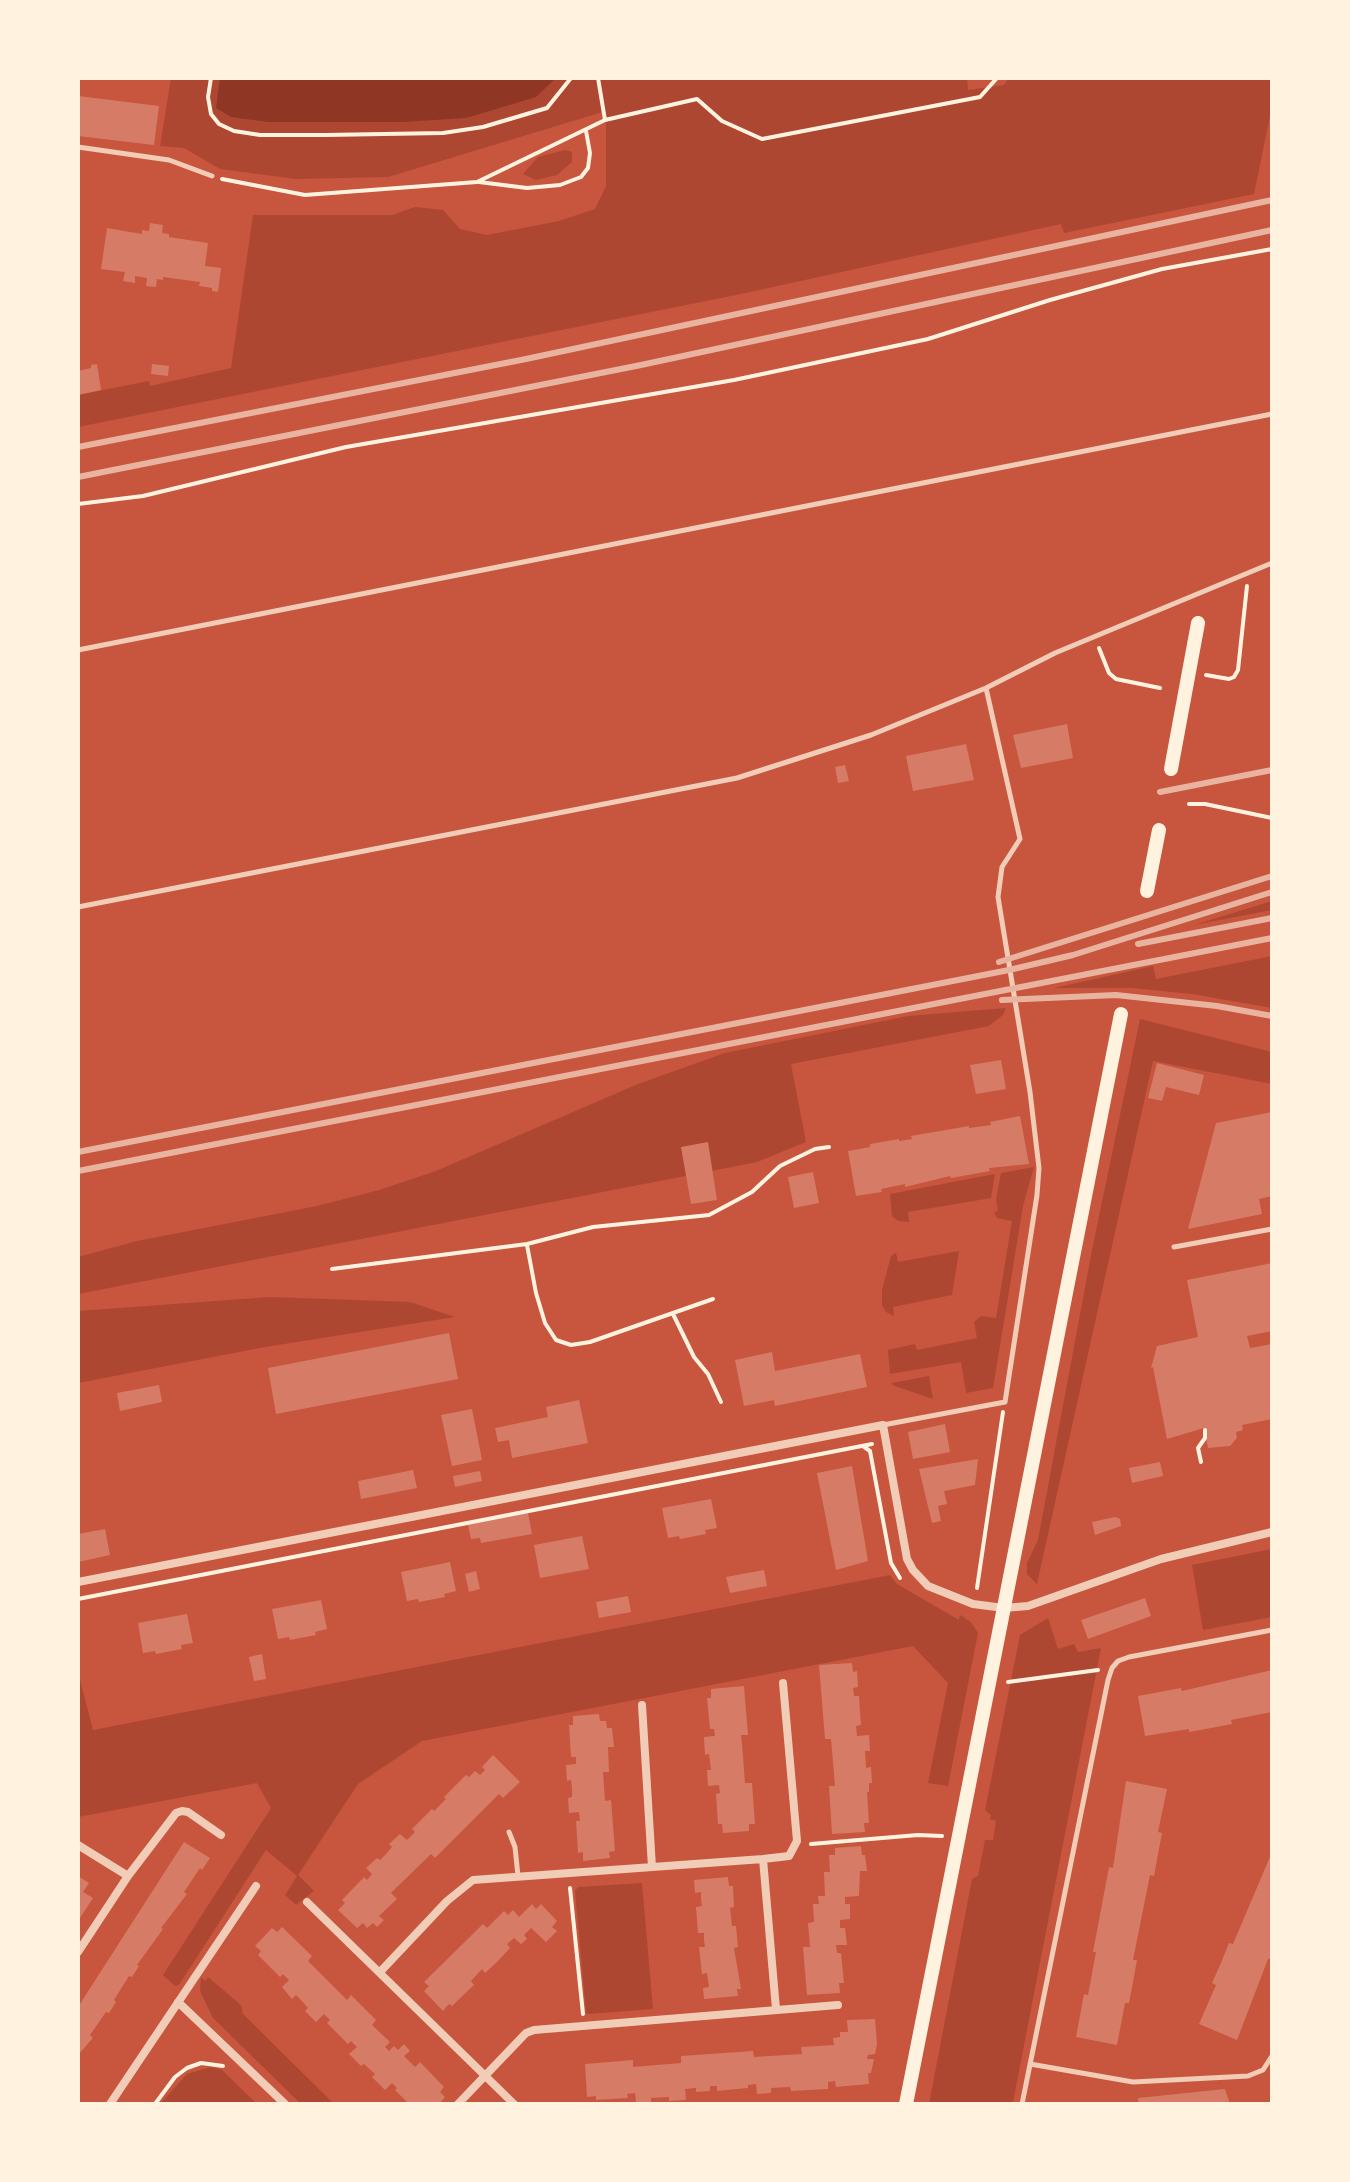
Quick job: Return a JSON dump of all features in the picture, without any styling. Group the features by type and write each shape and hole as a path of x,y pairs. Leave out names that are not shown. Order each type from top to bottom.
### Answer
{"main road":[{"path":"1171,769 1198,623"},
{"path":"1147,891 1159,830"},
{"path":"906,2104 1121,1014"}],"street":[{"path":"78,1582 883,1425 907,1559 928,1586 973,1604 1004,1608 1028,1606 1161,1559 1272,1532"},
{"path":"380,1972 462,1887 473,1880 789,1856 797,1845 783,1683"},
{"path":"642,1705 652,1867"},
{"path":"78,1952 128,1876 176,1813 188,1812 221,1835"},
{"path":"78,1845 128,1876"},
{"path":"763,1859 776,2009"},
{"path":"110,2104 256,1886"},
{"path":"307,1902 514,2104"},
{"path":"178,2002 285,2104"},
{"path":"458,2104 526,2033 534,2030 838,2005"}],"lane":[{"path":"78,147 169,160 212,176"},
{"path":"78,650 1272,414"},
{"path":"78,907 737,778 871,735 986,688 1055,653 1272,563"},
{"path":"883,1425 1005,1402 1039,1168 1030,1092 998,897 1002,867 1020,839 986,688"},
{"path":"1174,1247 1272,1229"},
{"path":"1022,2104 1112,1668 1118,1661 1129,1657 1272,1630"},
{"path":"509,1832 515,1847 518,1877"},
{"path":"1030,2064 1133,2082 1248,2076 1263,2070 1272,2056"}],"path":[{"path":"211,78 208,97 211,114 219,124 234,131 260,135 325,135 443,133 483,127 547,108 571,78"},
{"path":"598,78 605,120"},
{"path":"477,182 605,120 697,99 722,121 762,139 980,97 997,78"},
{"path":"212,176 305,195 477,182 527,188 560,185 581,177 588,168 590,153 586,131"},
{"path":"78,504 143,496 346,447 734,380 898,346 1162,269 1272,249"},
{"path":"1206,675 1229,679 1238,670 1248,573"},
{"path":"1095,636 1109,673 1116,679 1160,688"},
{"path":"1189,804 1205,804 1272,818"},
{"path":"332,1269 527,1244 593,1227 709,1215 752,1192 780,1166 815,1149 829,1147"},
{"path":"527,1244 545,1323 556,1340 571,1345 590,1342 713,1299"},
{"path":"673,1314 721,1402"},
{"path":"977,1588 1005,1402"},
{"path":"1201,1462 1198,1448 1205,1438 1205,1430"},
{"path":"78,1599 864,1447 885,1439"},
{"path":"1008,1682 1112,1668"},
{"path":"797,1845 918,1835 942,1836"},
{"path":"569,1873 584,2025"},
{"path":"155,2104 175,2077 187,2068 201,2063 226,2067"}],"shaded area":[{"path":"171,78 967,78 968,90 1004,85 1009,78 1272,78 1272,106 1254,194 1064,233 1061,224 741,294 78,427 78,395 149,381 150,386 231,368 253,215 392,215 415,207 443,210 460,229 487,235 559,221 595,209 606,186 606,111 388,177 296,179 220,169 184,148 160,146"},
{"path":"220,78 556,78 536,97 466,118 402,122 268,122 231,117 216,108"},
{"path":"565,150 572,152 572,162 557,175 536,180 523,174 538,157"},
{"path":"1272,901 1272,910 1194,925"},
{"path":"1272,956 1272,1008 1192,994 1132,988 1054,988 1153,966 1156,979"},
{"path":"1006,1008 1003,1015 989,1026 791,1064 806,1142 757,1162 78,1294 78,1257 137,1241 317,1206 379,1190 436,1171 638,1084 725,1053 908,1016"},
{"path":"1140,1019 1272,1052 1272,1084 1153,1061 1037,1584 1027,1574 1027,1563 1038,1540 1092,1250"},
{"path":"1034,1167 1023,1206 993,1388 966,1393 961,1362 890,1374 888,1350 915,1344 917,1350 977,1338 974,1322 981,1316 996,1318 1012,1221 997,1218 994,1213 998,1210 996,1200 1001,1173"},
{"path":"995,1174 991,1198 908,1212 909,1222 898,1221 892,1216 890,1194"},
{"path":"959,1251 952,1295 893,1307 894,1316 886,1312 882,1305 882,1290 891,1256 896,1253 898,1262"},
{"path":"270,1297 410,1302 455,1317 265,1347 78,1383 78,1311"},
{"path":"929,1376 933,1399 892,1385 892,1383"},
{"path":"1272,1549 1272,1617 1203,1630 1192,1565"},
{"path":"890,1575 897,1584 959,1620 960,1615 971,1622 978,1633 948,1786 928,1783 948,1683 913,1646 422,1741 358,1784 298,1875 314,1891 296,1905 285,1895 297,1876 266,1850 179,1985 175,1986 163,1975 271,1808 257,1783 78,1817 78,1672 93,1730"},
{"path":"1048,1618 1058,1649 1074,1644 1078,1652 1101,1648 1013,2102 929,2104 972,1879 978,1876 985,1840 993,1840 996,1821 990,1819 991,1815 985,1810 1020,1635"},
{"path":"642,1883 653,2009 586,2013 575,1891 578,1887"},
{"path":"201,1977 205,1981 208,1977 241,2005 243,2014 334,2104 301,2104 213,2018 200,1991"},
{"path":"211,2067 222,2070 257,2104 160,2104 187,2074"}],"building":[{"path":"78,96 159,106 154,145 78,136"},
{"path":"150,223 163,225 162,233 169,234 169,237 208,243 205,266 221,268 218,292 199,286 200,282 163,277 163,280 157,279 156,287 146,286 147,278 135,276 135,283 123,281 125,272 101,269 107,228 142,234 142,230 149,231"},
{"path":"97,364 101,390 78,395 78,371"},
{"path":"152,364 169,366 168,376 151,374"},
{"path":"1067,724 1073,758 1021,768 1013,735"},
{"path":"966,744 974,780 913,791 906,756"},
{"path":"845,765 849,781 838,783 835,767"},
{"path":"1001,1060 1006,1089 976,1094 970,1065"},
{"path":"1157,1063 1204,1075 1199,1095 1166,1087 1162,1101 1148,1098"},
{"path":"1272,1112 1272,1196 1259,1199 1262,1214 1188,1229 1216,1123"},
{"path":"1020,1116 1029,1164 989,1168 990,1171 950,1176 905,1187 905,1184 856,1196 848,1151 870,1147 870,1144 912,1139 911,1136 991,1125 990,1122"},
{"path":"708,1142 717,1200 691,1204 681,1147"},
{"path":"813,1172 819,1203 794,1208 788,1177"},
{"path":"1272,1263 1272,1331 1247,1336 1250,1348 1272,1344 1272,1419 1242,1425 1243,1430 1236,1432 1237,1438 1230,1446 1208,1448 1204,1428 1167,1439 1151,1368 1157,1346 1198,1337 1187,1280"},
{"path":"449,1333 458,1379 276,1414 268,1368"},
{"path":"772,1352 775,1371 860,1354 867,1387 775,1406 774,1400 744,1406 735,1360"},
{"path":"159,1385 162,1402 120,1411 117,1393"},
{"path":"579,1400 588,1443 512,1458 509,1440 498,1442 495,1428 548,1417 546,1407"},
{"path":"472,1409 482,1460 452,1466 441,1415"},
{"path":"945,1424 950,1452 913,1459 908,1432"},
{"path":"978,1459 975,1485 944,1491 947,1504 938,1506 941,1521 932,1523 919,1469"},
{"path":"1160,1462 1163,1476 1132,1483 1129,1468"},
{"path":"852,1466 868,1561 836,1570 817,1473"},
{"path":"413,1470 417,1488 361,1499 358,1481"},
{"path":"480,1471 482,1481 455,1487 453,1476"},
{"path":"711,1499 717,1528 705,1530 706,1534 668,1538 662,1508"},
{"path":"528,1513 532,1534 481,1543 480,1538 471,1539 468,1525"},
{"path":"1115,1517 1120,1519 1121,1526 1095,1535 1092,1522"},
{"path":"105,1529 110,1555 78,1562 78,1534"},
{"path":"582,1536 589,1569 540,1578 534,1545"},
{"path":"450,1562 456,1591 444,1594 445,1597 407,1601 401,1572"},
{"path":"764,1570 767,1586 730,1593 726,1577"},
{"path":"476,1571 480,1589 469,1592 465,1574"},
{"path":"628,1596 631,1612 599,1618 596,1602"},
{"path":"1145,1598 1151,1616 1088,1639 1081,1620"},
{"path":"321,1600 327,1629 315,1632 316,1635 278,1639 272,1609"},
{"path":"187,1614 193,1643 181,1645 182,1649 143,1653 138,1623"},
{"path":"262,1654 266,1679 254,1681 249,1657"},
{"path":"852,1663 853,1672 857,1671 858,1687 853,1688 854,1696 859,1696 861,1725 856,1726 857,1736 869,1735 870,1751 865,1751 866,1768 871,1767 872,1783 869,1783 867,1792 869,1823 864,1823 865,1832 832,1834 829,1786 835,1786 831,1739 825,1739 819,1665"},
{"path":"1272,1670 1272,1712 1231,1720 1232,1724 1211,1728 1145,1736 1138,1696 1181,1688 1182,1691"},
{"path":"744,1686 748,1735 741,1735 745,1783 752,1783 755,1824 749,1824 749,1831 723,1833 722,1824 718,1824 716,1794 720,1793 719,1785 708,1786 707,1770 711,1770 709,1754 705,1755 704,1737 715,1736 714,1729 710,1729 707,1698 711,1698 711,1689"},
{"path":"599,1714 600,1721 606,1721 607,1728 612,1728 614,1747 608,1747 609,1772 603,1772 605,1801 611,1800 615,1851 609,1852 610,1858 583,1861 583,1852 578,1853 576,1821 580,1821 579,1812 569,1813 568,1798 572,1797 572,1789 571,1780 567,1781 566,1765 576,1764 576,1757 571,1757 569,1725 573,1725 573,1716"},
{"path":"493,1755 520,1782 503,1798 499,1794 435,1858 431,1854 391,1893 397,1899 379,1916 384,1920 377,1927 373,1923 367,1928 363,1923 357,1928 338,1910 345,1903 342,1900 364,1877 367,1880 372,1874 366,1868 386,1854 392,1847 389,1844 400,1834 407,1840 415,1832 412,1829 446,1799 444,1797 466,1775 469,1777 475,1771 480,1775 485,1770 482,1767"},
{"path":"1126,1781 1167,1789 1158,1832 1162,1833 1154,1876 1150,1875 1133,1960 1137,1960 1129,2003 1125,2003 1117,2045 1076,2037 1084,1994 1088,1995 1109,1867 1113,1868"},
{"path":"184,1842 210,1858 184,1892 187,1894 161,1928 132,1977 129,1976 109,2013 106,2012 90,2035 93,2038 78,2055 78,2007"},
{"path":"861,1846 867,1871 860,1871 859,1896 845,1897 845,1904 850,1904 850,1919 840,1920 840,1928 845,1928 847,1945 836,1945 837,1953 841,1953 844,1983 839,1983 840,1993 807,1995 803,1947 810,1947 808,1923 814,1922 813,1904 819,1904 818,1896 825,1896 824,1872 830,1872 829,1855 835,1855 835,1848"},
{"path":"1272,1852 1272,1958 1268,1959 1237,2040 1199,2024 1216,1985 1212,1983 1229,1943 1233,1944"},
{"path":"78,1876 89,1883 83,1892 93,1898 78,1921"},
{"path":"728,1877 729,1886 733,1886 734,1907 730,1908 732,1926 736,1926 738,1947 734,1948 741,1989 737,1989 738,1996 704,1999 703,1988 709,1987 707,1973 702,1974 699,1947 705,1947 704,1933 698,1933 696,1907 702,1906 701,1892 695,1893 694,1880"},
{"path":"532,1904 536,1909 541,1904 557,1921 552,1927 557,1931 546,1942 531,1928 524,1935 527,1939 521,1944 514,1938 507,1944 510,1948 497,1962 485,1973 482,1969 471,1981 474,1985 443,2011 424,1991 429,1986 424,1982 483,1924 487,1928 504,1911 508,1915 513,1910 519,1917"},
{"path":"282,1927 312,1956 308,1961 347,2000 351,1995 376,2020 372,2025 390,2042 385,2047 389,2051 394,2046 398,2050 404,2044 410,2051 404,2056 415,2067 420,2062 444,2087 440,2092 445,2097 439,2104 409,2104 392,2083 385,2090 372,2077 375,2074 349,2054 357,2047 351,2041 348,2044 327,2023 330,2020 324,2014 316,2022 296,1995 292,1999 282,1987 289,1980 283,1974 280,1977 258,1955 261,1951 255,1946 272,1928 277,1932"},
{"path":"875,2019 875,2054 868,2055 867,2059 874,2059 871,2073 868,2073 869,2084 836,2087 835,2081 828,2082 828,2089 791,2091 790,2087 771,2088 771,2093 757,2094 756,2084 748,2085 748,2088 717,2091 717,2086 710,2086 710,2091 685,2089 686,2100 651,2098 651,2102 636,2103 635,2093 627,2094 628,2098 596,2100 596,2096 587,2097 585,2064 633,2060 633,2067 681,2063 681,2056 753,2051 754,2057 802,2054 801,2047 834,2045 833,2038 840,2037 840,2032 848,2032 847,2020"},
{"path":"1225,2089 1230,2104 1139,2104 1138,2098"}],"railway":[{"path":"78,447 526,359 1272,200"},
{"path":"78,477 641,365 1272,230"},
{"path":"1160,792 1272,770"},
{"path":"999,962 1272,876"},
{"path":"78,1152 1009,970 1073,955 1272,892"},
{"path":"1138,944 1272,918"},
{"path":"78,1171 1272,938"},
{"path":"1002,1000 1116,995 1217,1006 1272,1016"}]}
